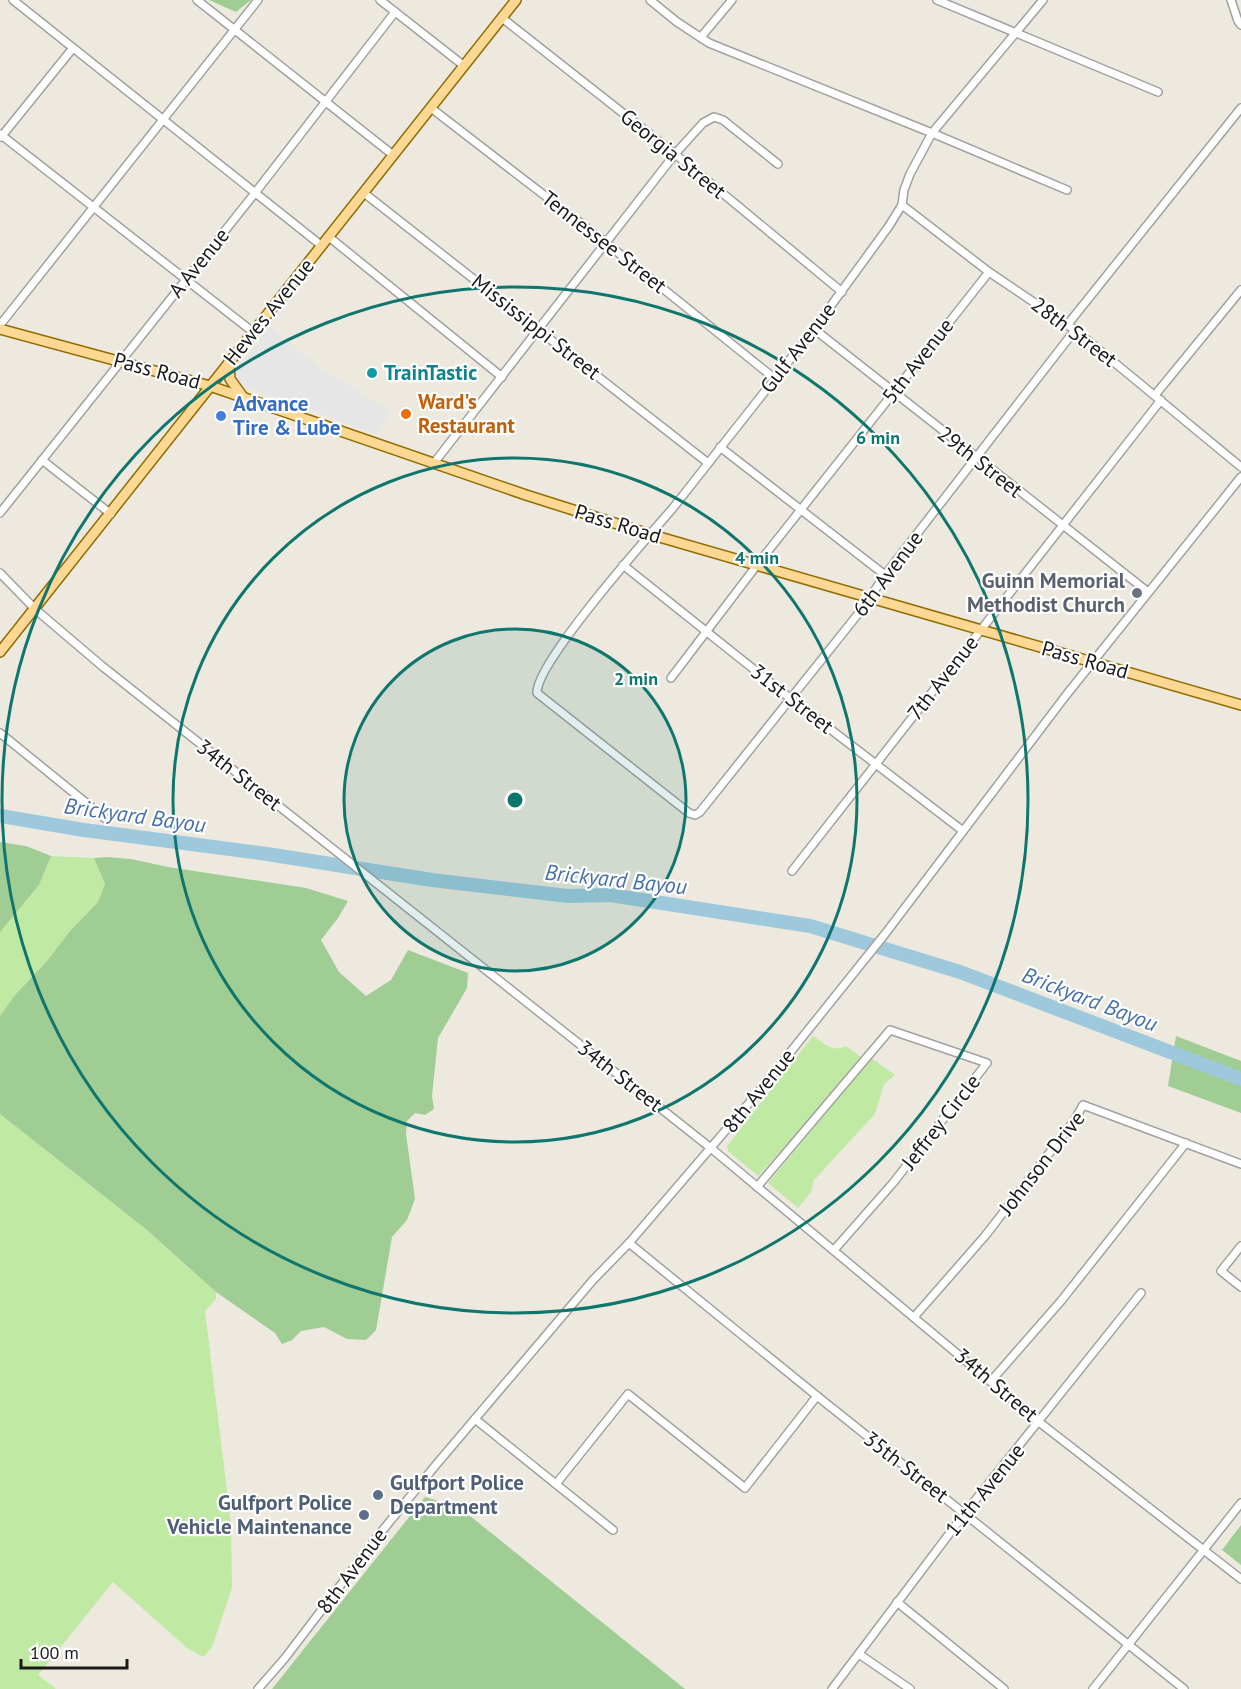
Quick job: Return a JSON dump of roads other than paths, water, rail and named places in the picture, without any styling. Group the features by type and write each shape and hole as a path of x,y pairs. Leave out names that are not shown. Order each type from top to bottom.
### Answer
{"main road":[{"name":"Hewes Avenue","path":"0,652 516,0"},
{"name":"Pass Road","path":"0,327 210,386 648,534 1241,705"},
{"path":"229,362 230,379 243,397"}],"street":[{"path":"13,0 322,246"},
{"path":"197,0 326,100 393,156"},
{"path":"0,327 258,0"},
{"path":"380,0 463,65"},
{"path":"650,0 677,22 709,43 1067,190"},
{"path":"701,37 732,0"},
{"path":"937,0 1158,93"},
{"name":"Gulf Avenue","path":"695,815 689,813 537,693 537,687 561,645 648,534 673,508 842,292 902,205 909,174 932,133 1043,0"},
{"path":"1232,0 1241,25"},
{"name":"A Avenue","path":"0,513 255,193 395,12"},
{"name":"Georgia Street","path":"502,18 675,154 842,292"},
{"path":"73,48 1,136 253,332"},
{"name":"Tennessee Street","path":"431,108 605,242 774,378"},
{"path":"1068,324 1241,108"},
{"path":"434,463 540,330 605,242 675,154 703,123 714,117 723,120 778,164"},
{"name":"Mississippi Street","path":"364,193 708,463"},
{"name":"28th Street","path":"902,205 989,272 1068,324 1241,467"},
{"path":"328,237 502,377"},
{"name":"5th Avenue","path":"670,678 757,564 989,272"},
{"path":"1158,397 1241,290"},
{"name":"29th Street","path":"814,329 1062,527 1148,592"},
{"name":"6th Avenue","path":"695,815 700,812 791,699 1075,330"},
{"name":"7th Avenue","path":"792,871 1062,527 1158,397"},
{"path":"720,447 885,575"},
{"path":"42,460 111,514"},
{"name":"8th Avenue","path":"258,1689 285,1658 378,1536 474,1419 593,1280 712,1149 885,934 1092,662 1241,477"},
{"name":"31st Street","path":"623,566 963,831"},
{"name":"34th Street","path":"0,573 35,609 102,666 712,1149 915,1316 1039,1422 1241,1579"},
{"path":"0,733 106,819"},
{"name":"Jeffrey Circle","path":"757,1187 890,1030 987,1063 893,1183 834,1250"},
{"name":"Johnson Drive","path":"915,1316 985,1236 1074,1121 1083,1105 1241,1164"},
{"path":"991,1381 1061,1301 1186,1143"},
{"name":"35th Street","path":"629,1243 1184,1689"},
{"path":"1241,1246 1221,1271 1241,1287"},
{"name":"11th Avenue","path":"832,1689 965,1513 1141,1293"},
{"path":"556,1484 628,1394 745,1488 817,1396"},
{"path":"474,1419 613,1530"},
{"path":"1093,1689 1241,1503"},
{"path":"897,1602 1004,1689"},
{"path":"859,1654 910,1689"}],"waterway":[{"name":"Brickyard Bayou","path":"0,816 432,880 568,896 610,895 810,926 960,972 1241,1079"}],"place":[{"name":"TrainTastic","path":"372,373"},
{"name":"Ward's Restaurant","path":"406,414"},
{"name":"Advance Tire & Lube","path":"221,416"},
{"name":"Guinn Memorial Methodist Church","path":"1137,593"},
{"name":"Gulfport Police Department","path":"378,1495"},
{"name":"Gulfport Police Vehicle Maintenance","path":"364,1515"}]}
